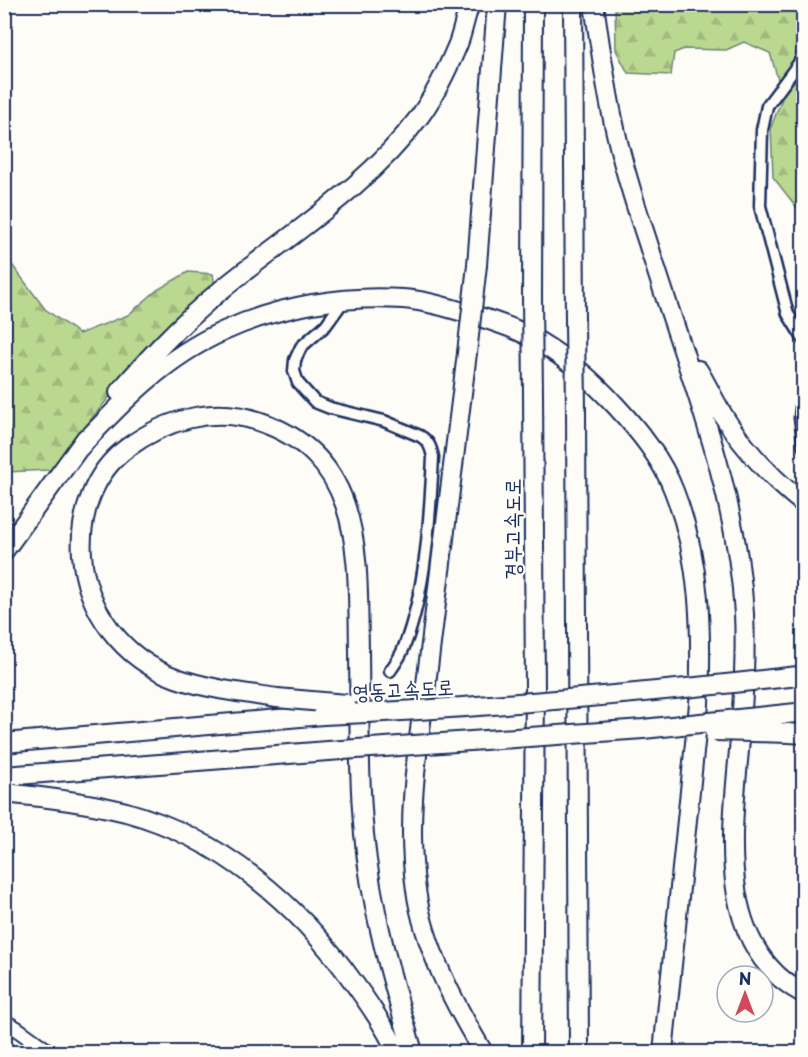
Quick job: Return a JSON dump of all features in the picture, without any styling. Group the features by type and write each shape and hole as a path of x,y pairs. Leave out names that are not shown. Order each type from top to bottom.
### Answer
{"highway":[{"path":"4,551 113,400 168,336 207,301 351,189 383,160 421,115 458,43 470,4"},
{"path":"483,1053 440,968 426,933 416,891 412,849 415,775 477,265 497,4"},
{"name":"경부고속도로","path":"532,4 535,687 532,1053"},
{"path":"573,4 579,1053"},
{"path":"594,4 616,136 717,463 738,558 746,651 732,854 736,890 744,926 758,954 782,980 804,994"},
{"path":"79,448 117,407 153,375 187,350 224,331 270,314 304,305 344,300 404,299 455,309 501,324 540,342 569,362 638,429 674,489 686,525 695,563 702,647 699,704 663,1053"},
{"path":"675,325 730,426 777,481 804,504"},
{"path":"413,711 277,698 195,684 155,668 123,644 96,609 84,574 82,553 83,520 88,502 96,483 107,467 123,451 163,426 199,416 218,415 237,416 275,427 306,447 332,477 348,511 354,533 358,580 362,800 376,917 413,1053"},
{"name":"영동고속도로","path":"4,743 323,715 413,711 637,694 801,676"},
{"path":"4,776 644,729 800,712"},
{"path":"644,729 796,734"},
{"path":"4,793 69,800 126,813 162,825 200,842 238,865 281,898 325,944 365,998 397,1053"}],"street":[{"path":"804,52 799,63 767,106 762,130 760,206 788,315 804,340"},
{"path":"344,300 326,325 301,348 295,360 294,371 298,383 305,393 323,405 384,421 420,436 431,448 433,458 422,573 415,614 404,649 390,671"},
{"path":"804,377 800,418 804,447"},
{"path":"4,1022 49,1053"}],"green space":[{"path":"615,5 803,5 803,229 798,209 773,177 771,127 783,96 770,53 744,42 726,50 684,49 674,53 671,75 628,73 616,50"},
{"path":"4,254 45,309 79,334 128,315 157,290 188,272 213,274 215,287 132,369 50,470 5,472"}]}
